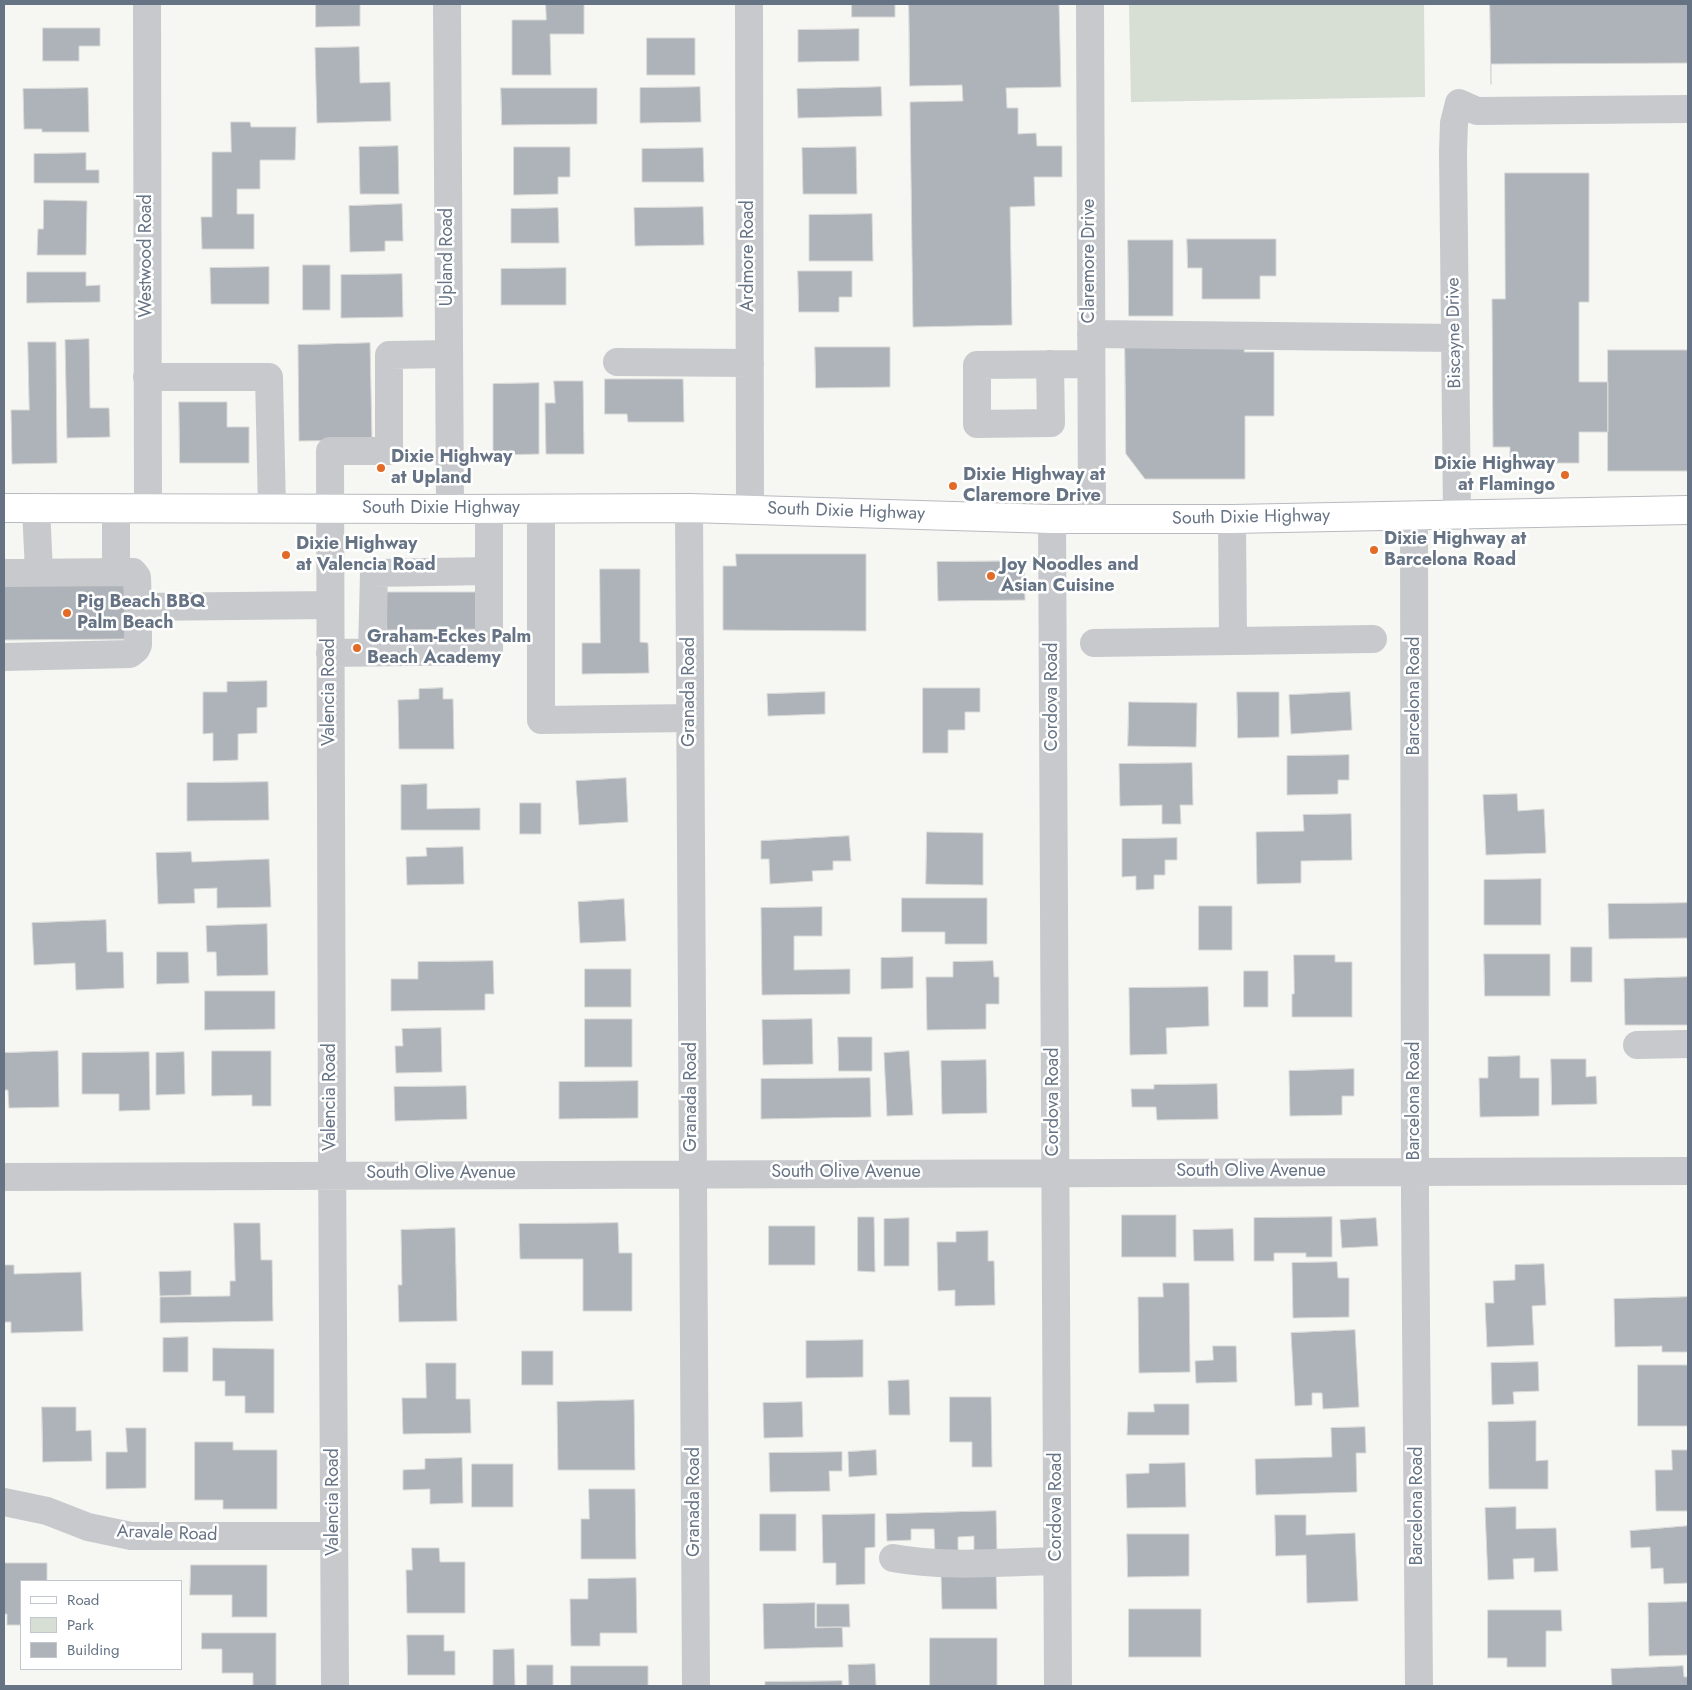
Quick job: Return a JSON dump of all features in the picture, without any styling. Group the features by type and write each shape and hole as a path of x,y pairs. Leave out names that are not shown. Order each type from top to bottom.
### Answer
{"main road":[{"name":"South Dixie Highway","path":"4,508 689,508 1052,519 1232,520 1688,510"}],"street":[{"name":"Westwood Road","path":"147,4 148,508"},
{"name":"Upland Road","path":"447,4 450,509"},
{"name":"Ardmore Road","path":"749,4 750,509"},
{"name":"Claremore Drive","path":"1090,4 1092,519"},
{"name":"Biscayne Drive","path":"1457,514 1452,152 1454,123 1459,103 1477,111 1688,109"},
{"path":"1091,334 1455,338"},
{"name":"Valencia Road","path":"335,1686 330,451 389,451 389,355 449,354"},
{"path":"617,362 750,363"},
{"path":"1050,364 1051,423 977,424 977,365 1050,364 1091,364"},
{"path":"148,378 269,377 272,508"},
{"path":"36,508 39,572"},
{"path":"116,508 116,572"},
{"name":"Granada Road","path":"689,508 696,1686"},
{"path":"330,652 489,650 489,509"},
{"path":"541,509 541,720 690,718"},
{"name":"Barcelona Road","path":"1414,516 1415,1172 1419,1686"},
{"name":"Cordova Road","path":"1052,519 1058,1686"},
{"path":"1232,520 1233,641"},
{"path":"372,652 374,573 489,571"},
{"path":"4,573 133,572 137,577 138,607 138,645 130,654 4,657"},
{"path":"138,607 330,604"},
{"path":"1094,643 1373,639"},
{"path":"1637,1045 1688,1044"},
{"name":"South Olive Avenue","path":"4,1177 1688,1171"},
{"name":"Aravale Road","path":"4,1502 47,1511 88,1527 131,1536 334,1536"},
{"path":"893,1558 941,1564 1057,1561"}],"green space":[{"path":"1129,4 1424,4 1425,97 1131,102"}],"building":[{"path":"316,4 360,4 360,26 316,27"},
{"path":"546,4 584,4 584,34 550,34 551,75 512,75 512,20 546,20"},
{"path":"852,4 895,4 895,17 852,17"},
{"path":"909,4 1059,4 1061,87 1006,88 1007,108 1018,108 1018,134 1036,133 1037,146 1062,146 1062,177 1034,177 1035,206 1010,207 1012,325 913,327 910,102 963,101 962,85 910,86"},
{"path":"1490,4 1688,4 1688,63 1491,64 1491,84"},
{"path":"43,28 100,28 100,46 79,46 79,61 43,61"},
{"path":"859,29 859,61 798,62 798,30"},
{"path":"647,38 695,38 695,75 647,75"},
{"path":"359,47 360,83 390,82 391,121 317,123 315,48"},
{"path":"700,87 701,122 640,123 640,88"},
{"path":"881,87 882,116 798,118 797,89"},
{"path":"88,88 89,132 42,132 42,129 24,129 23,89"},
{"path":"501,88 597,88 597,124 502,125"},
{"path":"231,122 250,122 251,127 296,127 295,160 260,160 260,189 237,189 237,214 254,214 254,249 202,249 201,217 212,217 212,152 231,152"},
{"path":"398,146 399,194 360,194 359,147"},
{"path":"514,147 570,147 570,177 558,177 558,194 514,195"},
{"path":"856,147 857,194 803,194 802,148"},
{"path":"703,148 704,182 642,182 642,149"},
{"path":"86,153 86,170 99,170 99,183 34,183 34,154"},
{"path":"1505,173 1589,173 1589,302 1579,302 1579,382 1608,382 1608,432 1579,432 1579,463 1510,463 1510,447 1493,447 1492,299 1505,299"},
{"path":"44,200 87,201 86,255 37,255 38,229 43,229"},
{"path":"402,204 403,241 385,241 385,251 350,252 349,206"},
{"path":"703,207 704,245 635,246 634,208"},
{"path":"558,208 559,243 511,243 511,209"},
{"path":"872,214 873,261 809,261 809,215"},
{"path":"1187,239 1276,239 1276,276 1260,276 1260,299 1202,299 1202,268 1188,268"},
{"path":"1128,240 1173,240 1173,316 1129,316"},
{"path":"303,265 330,265 330,310 303,310"},
{"path":"269,267 269,304 211,304 210,268"},
{"path":"566,268 566,305 501,305 501,269"},
{"path":"798,271 852,271 852,297 839,297 839,312 799,312"},
{"path":"27,272 86,272 86,286 100,285 100,302 27,303"},
{"path":"402,274 403,317 341,318 341,275"},
{"path":"89,339 90,408 109,408 110,437 67,438 65,340"},
{"path":"28,342 56,342 57,463 12,464 11,410 29,410"},
{"path":"370,343 372,440 299,441 298,345"},
{"path":"1125,346 1245,346 1244,352 1274,352 1274,416 1245,416 1245,479 1145,479 1126,454"},
{"path":"815,347 890,347 890,387 816,388"},
{"path":"1608,350 1688,350 1688,471 1608,471"},
{"path":"605,379 683,379 684,422 628,422 627,414 605,414"},
{"path":"554,381 583,381 584,454 546,454 545,403 555,403"},
{"path":"539,383 539,454 493,455 493,384"},
{"path":"179,402 227,402 227,427 249,427 249,463 180,463"},
{"path":"736,554 866,554 866,631 723,630 723,566 736,566"},
{"path":"1024,561 1025,600 938,601 937,562"},
{"path":"600,569 640,569 640,642 648,643 649,673 582,674 582,643 600,643"},
{"name":"Pig Beach BBQ Palm Beach","path":"131,585 131,639 4,640 4,586"},
{"path":"387,592 488,592 488,629 387,630"},
{"path":"267,681 267,707 257,708 257,733 238,734 238,760 213,761 213,733 203,734 203,692 227,692 227,682"},
{"path":"443,688 443,699 453,699 454,749 399,749 398,700 419,699 419,689"},
{"path":"923,688 980,688 980,712 965,712 965,730 948,730 948,753 923,753"},
{"path":"825,692 825,714 768,716 767,694"},
{"path":"1237,692 1279,692 1279,737 1238,738"},
{"path":"1350,692 1352,730 1291,734 1289,695"},
{"path":"1129,702 1197,703 1196,747 1128,746"},
{"path":"1349,755 1349,780 1338,780 1338,794 1287,795 1287,756"},
{"path":"1192,763 1193,805 1180,805 1181,824 1162,824 1162,805 1120,806 1119,764"},
{"path":"626,778 628,822 579,825 576,781"},
{"path":"268,782 269,820 187,821 187,783"},
{"path":"427,784 427,809 480,808 480,830 401,830 401,785"},
{"path":"1517,794 1518,811 1544,809 1546,853 1486,855 1483,795"},
{"path":"520,803 541,803 541,834 520,834"},
{"path":"1351,814 1352,860 1301,861 1301,883 1257,884 1256,832 1304,831 1303,815"},
{"path":"927,832 983,833 983,885 926,884"},
{"path":"849,836 851,861 833,861 833,870 812,871 813,881 770,884 769,859 761,859 761,841"},
{"path":"1177,838 1177,860 1165,860 1165,875 1154,875 1154,889 1136,890 1136,876 1122,877 1122,839"},
{"path":"463,847 464,884 407,885 406,857 427,856 426,848"},
{"path":"191,852 192,862 269,859 271,907 217,908 217,888 194,889 195,903 158,904 156,853"},
{"path":"1541,879 1541,925 1484,925 1484,880"},
{"path":"902,898 987,898 987,944 945,944 945,932 902,932"},
{"path":"624,899 626,941 580,943 578,902"},
{"path":"1688,903 1688,938 1609,939 1608,904"},
{"path":"1199,906 1232,906 1232,950 1199,950"},
{"path":"822,907 822,936 794,936 794,970 850,969 850,994 762,995 761,908"},
{"path":"106,920 107,952 123,952 124,988 76,990 75,963 34,965 32,923"},
{"path":"267,924 268,975 217,976 216,952 207,952 206,926"},
{"path":"1571,947 1592,947 1592,982 1571,982"},
{"path":"157,952 188,952 189,983 157,984"},
{"path":"1484,954 1550,954 1550,996 1485,996"},
{"path":"1294,955 1335,955 1335,962 1352,962 1352,1017 1292,1017"},
{"path":"913,957 913,988 881,989 881,958"},
{"path":"493,961 494,994 485,994 485,1010 391,1011 391,979 418,979 418,962"},
{"path":"993,961 994,977 999,977 999,1004 986,1004 986,1029 927,1030 926,977 953,977 953,962"},
{"path":"585,969 631,969 631,1007 585,1007"},
{"path":"1244,971 1268,971 1268,1007 1244,1007"},
{"path":"1688,977 1688,1025 1625,1025 1624,979"},
{"path":"1208,987 1209,1026 1166,1028 1167,1054 1130,1055 1129,988"},
{"path":"205,991 275,991 275,1029 205,1030"},
{"path":"585,1019 632,1019 632,1067 585,1067"},
{"path":"812,1019 813,1064 763,1065 762,1020"},
{"path":"441,1028 442,1072 396,1073 395,1046 403,1046 402,1029"},
{"path":"838,1037 872,1037 872,1071 839,1071"},
{"path":"58,1051 59,1107 9,1108 8,1090 4,1090 4,1053"},
{"path":"212,1051 271,1051 271,1106 252,1106 252,1095 212,1096"},
{"path":"909,1051 913,1115 887,1116 884,1053"},
{"path":"149,1052 150,1110 119,1111 119,1094 82,1094 82,1053"},
{"path":"184,1052 185,1094 156,1095 156,1053"},
{"path":"1520,1056 1520,1078 1539,1078 1539,1116 1480,1117 1479,1078 1488,1078 1488,1057"},
{"path":"1551,1059 1586,1059 1586,1077 1596,1076 1597,1104 1552,1105"},
{"path":"986,1060 987,1113 942,1114 941,1061"},
{"path":"1354,1069 1354,1096 1342,1096 1342,1115 1290,1116 1289,1071"},
{"path":"870,1078 871,1117 761,1119 761,1079"},
{"path":"638,1081 638,1118 559,1119 559,1082"},
{"path":"1217,1084 1218,1119 1157,1120 1156,1107 1132,1107 1131,1089 1154,1089 1154,1085"},
{"path":"466,1086 467,1119 395,1121 394,1087"},
{"path":"1122,1215 1176,1215 1176,1257 1122,1257"},
{"path":"858,1217 874,1217 875,1272 858,1271"},
{"path":"1332,1217 1332,1257 1306,1257 1306,1253 1274,1253 1274,1261 1254,1261 1254,1218"},
{"path":"909,1218 909,1266 884,1266 884,1219"},
{"path":"1376,1218 1378,1246 1342,1248 1340,1220"},
{"path":"234,1223 260,1223 261,1260 272,1260 273,1321 160,1323 160,1297 230,1296 230,1281 235,1281"},
{"path":"618,1223 619,1253 632,1253 632,1311 583,1311 583,1259 520,1259 519,1224"},
{"path":"769,1226 815,1226 815,1265 769,1265"},
{"path":"455,1228 457,1321 399,1322 398,1285 402,1285 401,1230"},
{"path":"1233,1229 1234,1261 1194,1261 1193,1230"},
{"path":"988,1231 988,1261 994,1261 995,1305 955,1306 955,1290 938,1291 937,1242 956,1242 956,1232"},
{"path":"1337,1262 1338,1278 1349,1278 1349,1317 1293,1318 1292,1263"},
{"path":"1544,1264 1546,1305 1532,1306 1534,1345 1487,1347 1485,1303 1494,1303 1493,1281 1515,1280 1515,1265"},
{"path":"4,1265 14,1265 14,1274 81,1272 83,1331 11,1333 11,1322 4,1322"},
{"path":"191,1271 191,1295 160,1296 159,1272"},
{"path":"1163,1283 1189,1283 1190,1372 1139,1373 1138,1297 1163,1297"},
{"path":"1688,1297 1688,1352 1662,1352 1662,1346 1615,1347 1614,1299"},
{"path":"1355,1330 1359,1407 1323,1409 1322,1393 1312,1393 1312,1405 1295,1406 1291,1333"},
{"path":"188,1337 188,1372 163,1372 163,1338"},
{"path":"863,1340 863,1377 806,1378 806,1341"},
{"path":"1213,1346 1236,1346 1237,1382 1196,1383 1195,1361 1213,1360"},
{"path":"213,1348 274,1349 274,1413 245,1413 245,1396 225,1396 225,1381 213,1381"},
{"path":"522,1351 553,1351 553,1385 522,1385"},
{"path":"1538,1362 1539,1391 1513,1392 1514,1404 1492,1405 1491,1363"},
{"path":"426,1363 456,1363 456,1399 470,1399 471,1433 403,1434 402,1398 426,1398"},
{"path":"1638,1365 1688,1365 1688,1426 1638,1426"},
{"path":"909,1380 910,1415 889,1415 888,1381"},
{"path":"950,1397 991,1397 992,1467 972,1467 972,1442 950,1442"},
{"path":"634,1400 635,1470 558,1470 557,1402"},
{"path":"802,1402 803,1437 764,1438 763,1403"},
{"path":"1154,1404 1189,1404 1189,1435 1127,1435 1128,1412 1154,1412"},
{"path":"42,1407 76,1407 76,1431 91,1430 92,1461 43,1462"},
{"path":"1536,1421 1536,1461 1548,1460 1548,1489 1489,1489 1488,1422"},
{"path":"1365,1427 1366,1453 1356,1453 1357,1492 1256,1495 1255,1459 1332,1457 1331,1428"},
{"path":"126,1428 146,1428 146,1488 106,1489 106,1452 127,1452"},
{"path":"195,1442 233,1442 233,1450 277,1450 277,1509 223,1509 223,1500 195,1500"},
{"path":"876,1450 877,1475 849,1477 848,1452"},
{"path":"1672,1450 1688,1450 1688,1511 1656,1511 1655,1470 1672,1470"},
{"path":"842,1452 842,1471 829,1471 830,1491 770,1492 769,1453"},
{"path":"462,1458 463,1503 430,1504 430,1489 403,1490 403,1470 425,1469 425,1459"},
{"path":"1185,1463 1186,1507 1127,1508 1126,1474 1149,1473 1149,1464"},
{"path":"472,1464 513,1464 513,1507 472,1507"},
{"path":"589,1489 635,1489 636,1559 581,1559 581,1519 589,1519"},
{"path":"1516,1507 1516,1529 1556,1528 1558,1571 1534,1572 1534,1558 1513,1559 1514,1579 1488,1580 1485,1508"},
{"path":"996,1511 997,1553 974,1554 974,1536 958,1537 958,1554 935,1554 934,1529 911,1529 911,1540 887,1541 886,1514"},
{"path":"760,1514 796,1514 796,1551 760,1551"},
{"path":"875,1514 875,1547 865,1548 865,1584 836,1585 836,1563 823,1563 822,1515"},
{"path":"1275,1515 1306,1515 1306,1535 1355,1533 1358,1601 1307,1603 1306,1555 1276,1556"},
{"path":"1688,1526 1688,1583 1664,1584 1663,1568 1651,1569 1650,1547 1631,1548 1630,1531"},
{"path":"1127,1534 1189,1534 1189,1576 1128,1577"},
{"path":"412,1548 439,1548 440,1562 465,1562 465,1613 407,1613 406,1570 412,1570"},
{"path":"4,1563 47,1563 47,1580 20,1580 20,1625 7,1625 7,1614 4,1614"},
{"path":"191,1565 267,1565 267,1617 232,1617 232,1595 190,1595"},
{"path":"996,1572 997,1609 942,1609 941,1573"},
{"path":"636,1578 637,1633 600,1633 600,1646 571,1646 570,1599 588,1599 588,1579"},
{"path":"1688,1602 1688,1655 1649,1656 1648,1603"},
{"path":"815,1603 815,1628 842,1627 843,1647 764,1649 763,1604"},
{"path":"817,1604 849,1604 850,1627 817,1627"},
{"path":"1129,1609 1201,1609 1201,1657 1129,1657"},
{"path":"1488,1610 1561,1610 1562,1631 1546,1631 1546,1667 1507,1667 1507,1658 1488,1658"},
{"path":"202,1633 276,1633 276,1686 253,1686 253,1673 222,1673 222,1649 202,1649"},
{"path":"407,1635 444,1635 444,1651 455,1651 455,1675 408,1675"},
{"path":"930,1638 997,1638 997,1686 930,1686"},
{"path":"514,1649 515,1686 493,1686 493,1650"},
{"path":"875,1664 876,1686 849,1686 848,1665"},
{"path":"527,1665 553,1665 553,1686 527,1686"},
{"path":"571,1666 648,1666 648,1686 571,1686"},
{"path":"1683,1666 1684,1677 1688,1677 1688,1686 1612,1686 1611,1669"},
{"path":"842,1681 842,1686 765,1686 765,1682"}],"place":[{"name":"Dixie Highway at Upland","path":"381,468"},
{"name":"Dixie Highway at Flamingo","path":"1565,475"},
{"name":"Dixie Highway at Claremore Drive","path":"953,486"},
{"name":"Dixie Highway at Barcelona Road","path":"1374,550"},
{"name":"Dixie Highway at Valencia Road","path":"286,555"},
{"name":"Joy Noodles and Asian Cuisine","path":"991,576"},
{"name":"Pig Beach BBQ Palm Beach","path":"67,613"},
{"name":"Graham-Eckes Palm Beach Academy","path":"357,648"}]}
